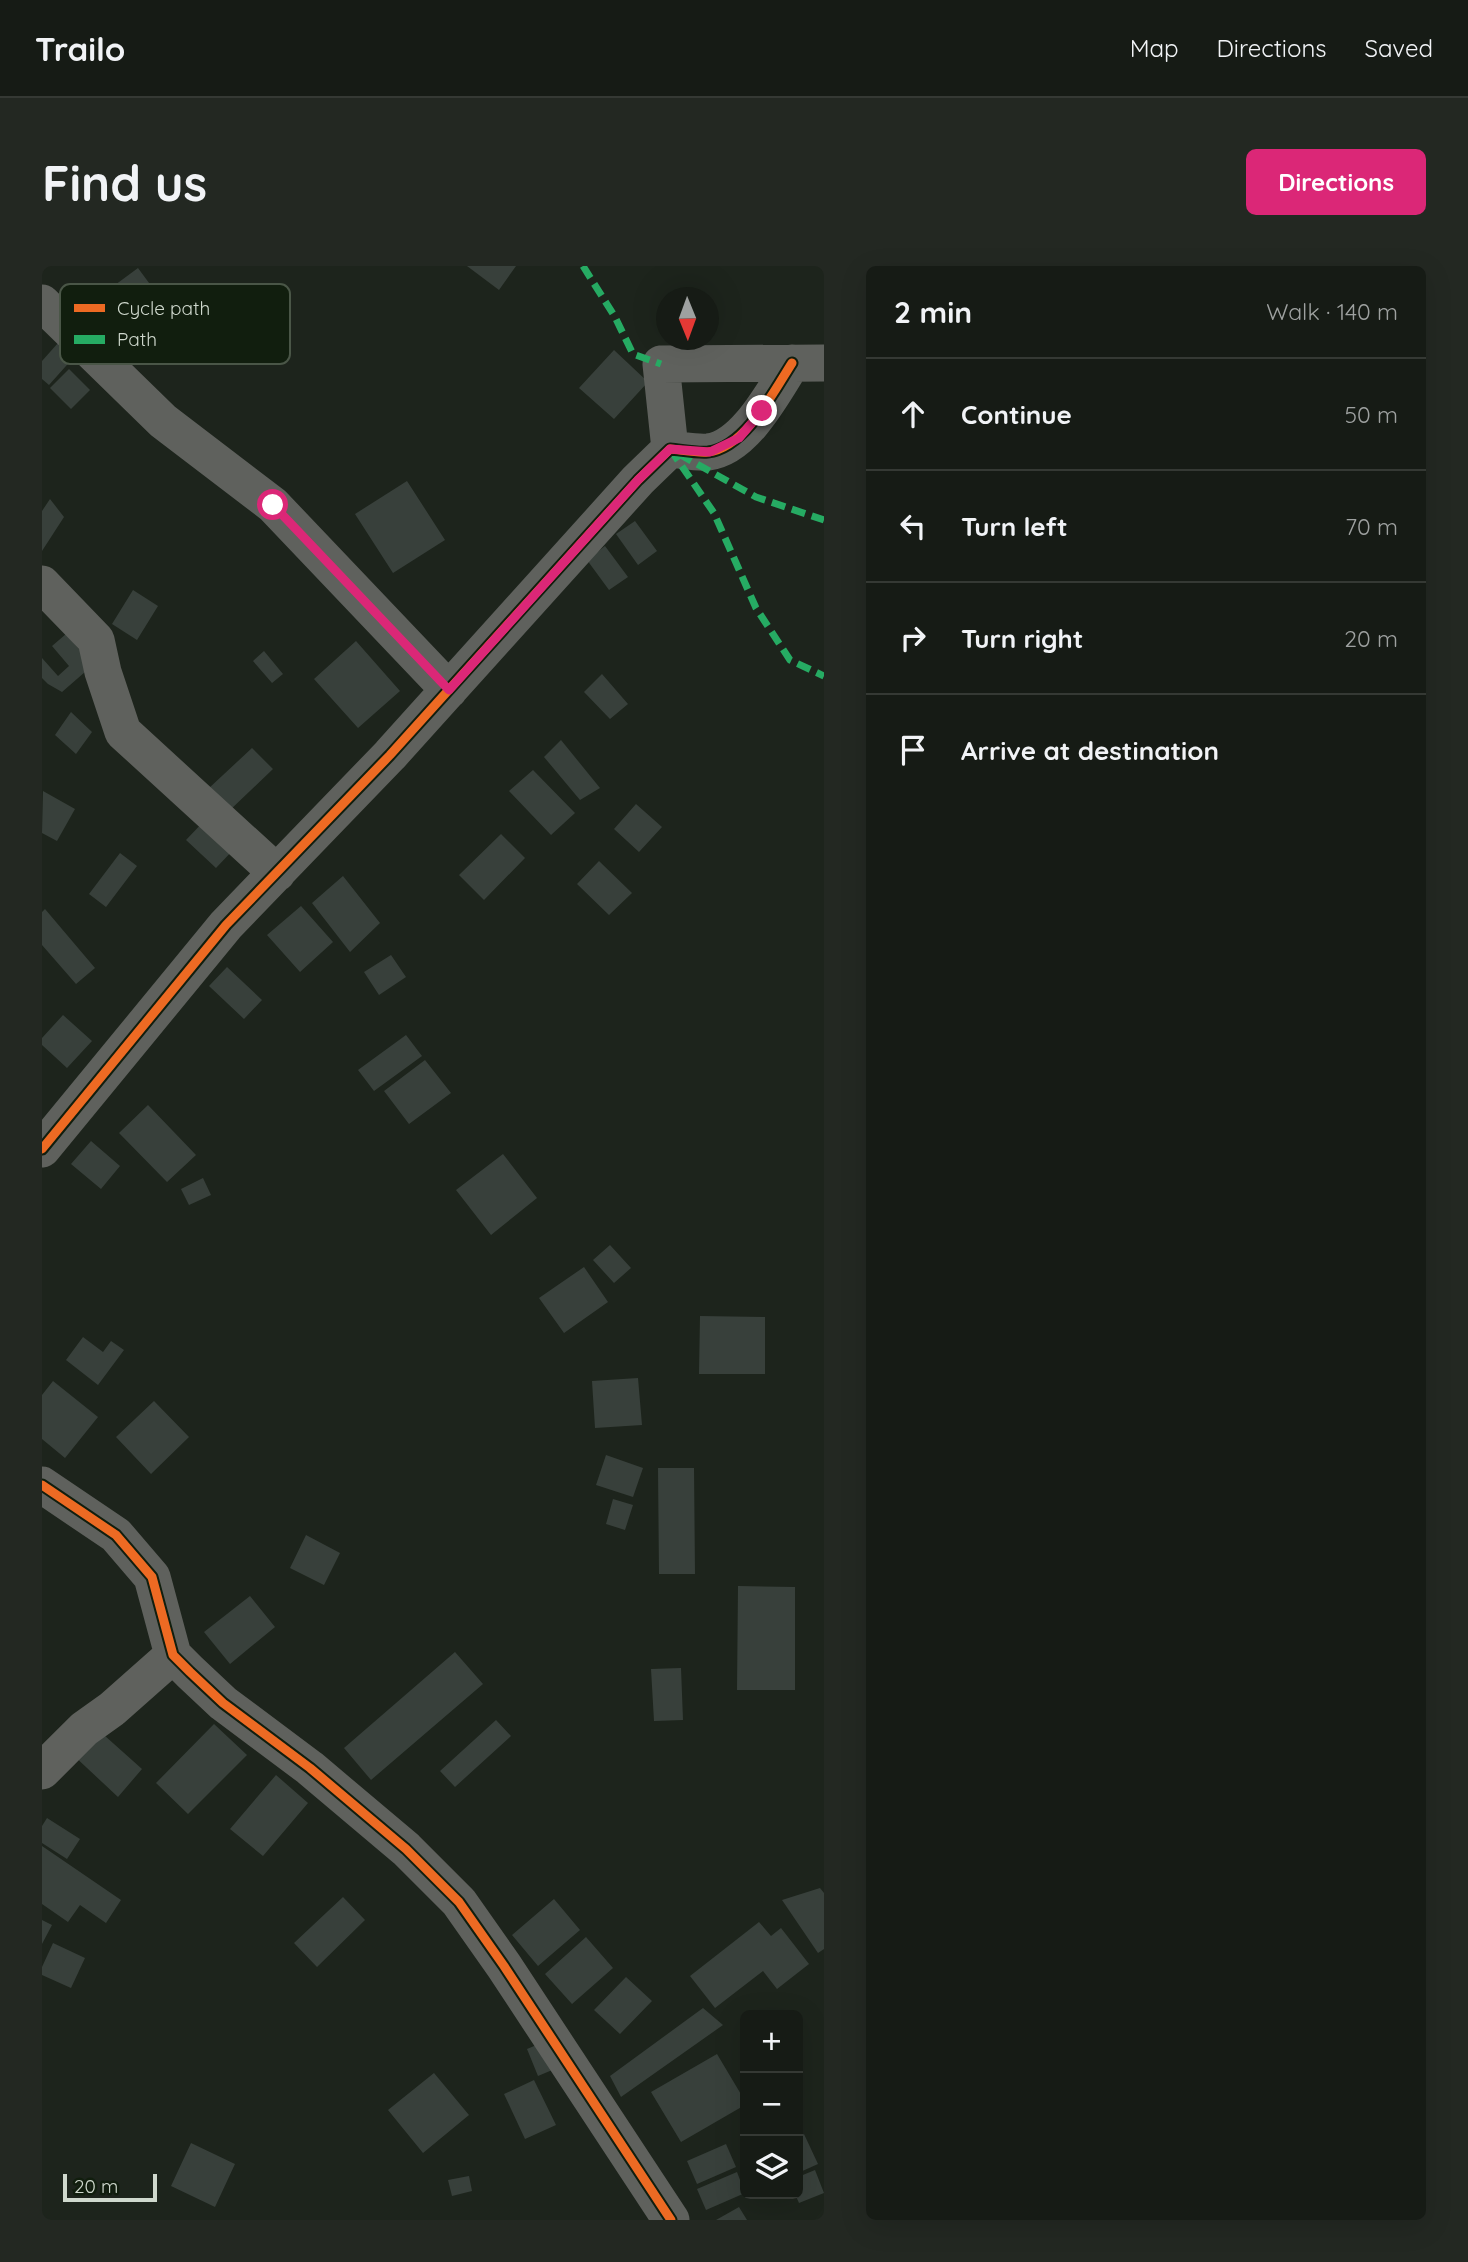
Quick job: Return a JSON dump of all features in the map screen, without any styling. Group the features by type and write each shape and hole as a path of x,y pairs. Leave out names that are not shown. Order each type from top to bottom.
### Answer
{"street":[{"path":"42,303 60,321"},
{"path":"670,449 661,364 808,363"},
{"path":"42,1149 226,925 390,755 638,480 670,449 710,452 739,438 808,363"},
{"path":"105,364 163,421 273,505 449,690"},
{"path":"42,584 96,640 123,732 277,873"},
{"path":"42,1485 116,1535 152,1577 173,1656 223,1703 310,1768 406,1849 459,1902 671,2220"},
{"path":"42,1771 84,1729 112,1709 173,1656"}],"building":[{"path":"467,266 516,266 499,290"},
{"path":"138,268 150,284 116,284"},
{"path":"58,343 60,364 68,364 49,385 42,379 42,361"},
{"path":"614,350 648,382 614,419 579,388"},
{"path":"69,369 90,390 71,409 50,388"},
{"path":"407,481 445,540 393,573 355,514"},
{"path":"50,499 64,517 42,551 42,511"},
{"path":"635,521 657,551 638,565 616,534"},
{"path":"605,546 628,577 609,590 587,560"},
{"path":"133,590 158,606 137,640 112,624"},
{"path":"66,634 93,665 62,692 42,678 42,658 58,676 69,666 52,646"},
{"path":"356,641 400,691 358,728 314,679"},
{"path":"264,651 283,674 272,683 253,661"},
{"path":"602,674 628,704 610,719 584,692"},
{"path":"71,712 92,732 76,754 55,735"},
{"path":"561,740 600,788 580,800 544,757"},
{"path":"252,748 273,769 229,811 208,789"},
{"path":"533,770 575,813 551,835 509,791"},
{"path":"43,791 75,809 57,841 42,833"},
{"path":"636,804 662,827 639,852 614,829"},
{"path":"206,819 236,847 216,868 186,840"},
{"path":"501,834 525,858 484,900 459,875"},
{"path":"120,853 137,866 106,907 89,894"},
{"path":"599,861 632,893 609,915 577,884"},
{"path":"343,876 380,923 350,952 312,903"},
{"path":"301,906 333,942 300,972 267,935"},
{"path":"45,909 95,968 76,984 42,945 42,912"},
{"path":"391,955 406,977 379,995 364,972"},
{"path":"227,967 262,1000 244,1019 209,986"},
{"path":"63,1015 92,1041 67,1068 42,1045 42,1038"},
{"path":"406,1035 422,1056 374,1091 358,1070"},
{"path":"425,1060 451,1093 409,1124 384,1091"},
{"path":"148,1105 196,1155 167,1182 119,1133"},
{"path":"91,1141 120,1166 101,1189 71,1164"},
{"path":"503,1154 537,1198 491,1235 456,1190"},
{"path":"203,1178 211,1195 189,1205 181,1189"},
{"path":"610,1245 631,1268 614,1283 593,1260"},
{"path":"584,1267 608,1302 564,1333 539,1298"},
{"path":"700,1316 765,1317 765,1374 699,1374"},
{"path":"83,1337 103,1352 111,1341 124,1350 98,1385 66,1360"},
{"path":"638,1378 642,1425 595,1428 592,1381"},
{"path":"53,1381 98,1417 65,1458 42,1439 42,1395"},
{"path":"154,1401 189,1437 151,1474 116,1437"},
{"path":"606,1455 643,1468 633,1497 596,1485"},
{"path":"658,1468 694,1468 695,1574 659,1574"},
{"path":"613,1499 633,1505 625,1530 606,1524"},
{"path":"306,1535 340,1553 324,1585 290,1568"},
{"path":"738,1586 795,1587 795,1690 737,1690"},
{"path":"250,1596 275,1627 230,1664 204,1632"},
{"path":"455,1652 483,1684 371,1780 344,1748"},
{"path":"681,1668 683,1720 654,1721 651,1669"},
{"path":"496,1720 511,1736 455,1787 440,1771"},
{"path":"214,1724 247,1755 188,1814 156,1783"},
{"path":"95,1727 142,1769 118,1797 71,1753"},
{"path":"276,1775 308,1803 263,1856 230,1829"},
{"path":"47,1818 80,1839 67,1859 42,1843 42,1826"},
{"path":"42,1846 121,1900 106,1923 80,1905 68,1922 42,1904"},
{"path":"820,1888 824,1893 824,1949 818,1953 782,1900"},
{"path":"343,1897 365,1920 317,1967 294,1943"},
{"path":"554,1899 580,1930 538,1966 512,1935"},
{"path":"42,1920 52,1925 42,1944"},
{"path":"759,1922 771,1936 781,1928 809,1964 777,1989 763,1971 715,2008 690,1976"},
{"path":"586,1937 613,1968 572,2004 545,1974"},
{"path":"53,1943 85,1958 71,1988 42,1975 42,1967"},
{"path":"626,1977 652,2001 620,2034 594,2010"},
{"path":"703,2008 723,2025 621,2097 610,2076"},
{"path":"546,2041 557,2068 538,2076 527,2049"},
{"path":"717,2054 740,2093 740,2108 681,2142 651,2092"},
{"path":"434,2073 469,2115 423,2153 388,2110"},
{"path":"534,2080 556,2125 525,2139 504,2094"},
{"path":"803,2136 818,2164 803,2171"},
{"path":"191,2143 235,2164 215,2207 171,2186"},
{"path":"726,2144 736,2167 697,2184 687,2161"},
{"path":"815,2170 824,2193 799,2203 797,2199 803,2199 803,2175"},
{"path":"737,2172 740,2180 740,2195 706,2210 697,2189"},
{"path":"469,2176 472,2191 452,2196 448,2180"},
{"path":"739,2207 747,2220 716,2220"}],"marked path":[{"path":"583,266 615,317 633,354 661,364"},
{"path":"670,449 714,513 756,608 790,660 824,676"},
{"path":"679,454 756,497 824,520"}],"cycle path":[{"path":"42,1149 226,925 390,755 638,480 670,449 708,452 734,440 757,416 792,363"},
{"path":"42,1485 116,1535 152,1577 173,1655 223,1703 310,1768 406,1849 459,1902 671,2220"}],"route":[{"path":"273,505 449,690 638,480 670,449 710,452 739,438 762,411"}]}
